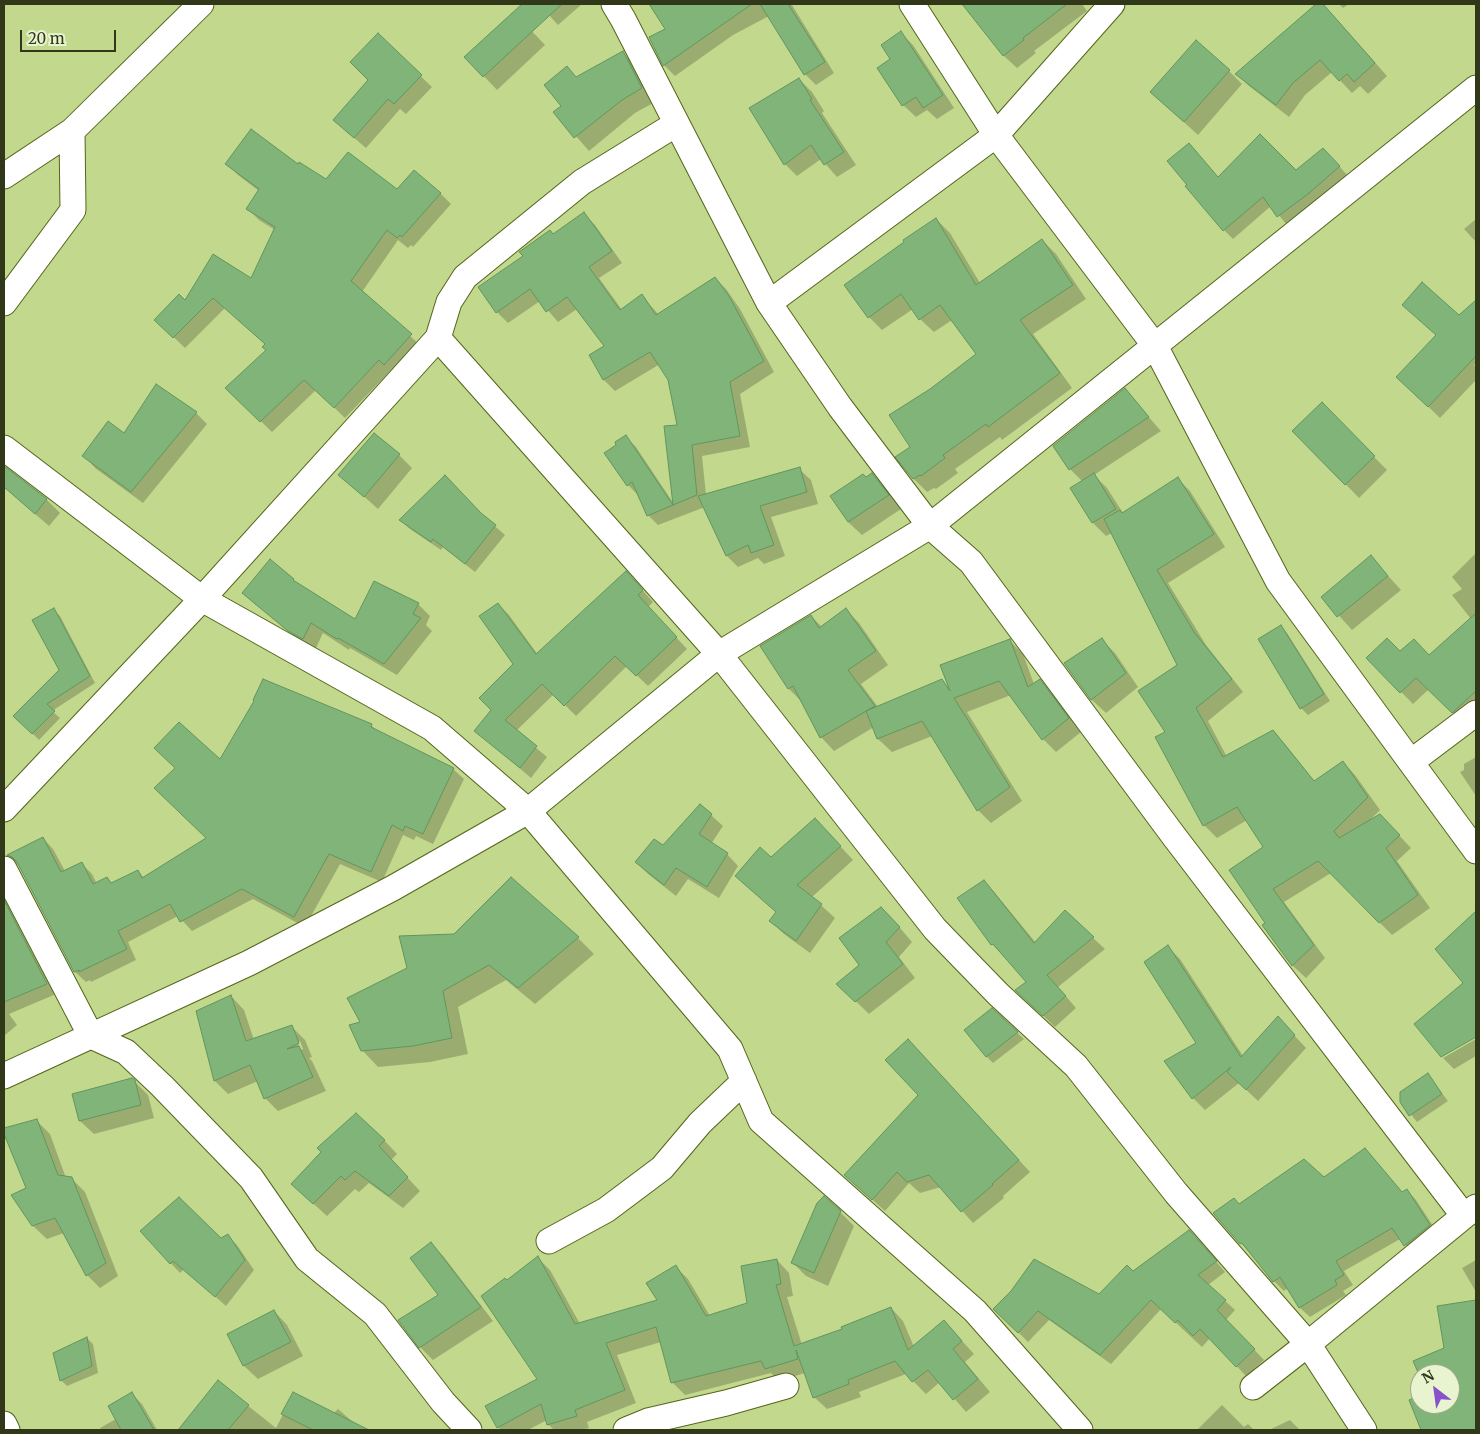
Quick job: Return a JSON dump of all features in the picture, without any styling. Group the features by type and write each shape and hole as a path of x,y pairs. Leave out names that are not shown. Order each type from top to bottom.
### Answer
{"street":[{"path":"4,176 72,132 201,4"},
{"path":"614,4 624,19 769,303 840,407 930,526 971,562 1173,835 1470,1212 1253,1387"},
{"path":"912,4 996,135 1155,346 1278,581 1476,851"},
{"path":"769,303 996,135 1112,4"},
{"path":"4,1076 249,963 393,888 528,811 719,654 930,526 1476,88"},
{"path":"4,809 202,599 438,338 449,302 465,277 582,182 676,124"},
{"path":"4,303 73,210 72,132"},
{"path":"438,338 719,654 935,929 998,994 1076,1066 1176,1193 1308,1344 1364,1430"},
{"path":"4,448 202,599 432,728 528,811 730,1048 760,1121 975,1311 1080,1430"},
{"path":"1411,762 1476,713"},
{"path":"4,869 91,1036 126,1052 162,1086 251,1178 307,1259 375,1314 442,1402 469,1430"},
{"path":"549,1241 606,1210 662,1168 700,1123 744,1081"},
{"path":"626,1430 648,1421 726,1403 786,1386"},
{"path":"4,1424 7,1430"}],"building":[{"path":"522,4 562,4 483,77 464,57"},
{"path":"649,4 752,4 663,66 649,37 665,29"},
{"path":"760,4 788,4 825,62 804,75"},
{"path":"962,4 1067,4 1003,56"},
{"path":"1316,4 1323,4 1375,63 1354,82 1347,74 1339,81 1320,60 1293,83 1276,105 1235,74"},
{"path":"901,31 943,95 923,108 916,97 902,106 877,68 890,59 881,45"},
{"path":"378,33 422,75 394,104 388,99 354,138 333,120 368,80 350,62"},
{"path":"1196,40 1230,70 1184,122 1150,92"},
{"path":"623,51 642,88 622,100 574,138 553,112 561,106 544,85 567,66 576,77"},
{"path":"799,78 812,99 810,100 844,152 824,165 811,145 784,165 749,108"},
{"path":"251,129 298,164 299,162 326,179 348,152 397,189 414,170 441,193 402,237 400,235 397,238 387,230 351,281 412,334 384,365 379,360 334,408 304,380 260,422 225,388 266,350 262,347 265,344 213,298 173,338 154,320 179,294 185,300 213,254 251,278 275,227 246,209 259,189 225,164"},
{"path":"1260,134 1296,170 1323,148 1340,166 1308,194 1277,217 1263,197 1223,231 1185,186 1187,185 1167,161 1189,143 1218,177"},
{"path":"584,212 612,251 589,267 620,310 642,294 656,315 715,277 729,296 764,361 730,382 740,436 692,445 697,495 673,505 664,426 677,425 668,380 650,352 603,380 589,355 604,346 567,297 546,312 530,289 496,313 478,287 523,256 519,252 550,230 553,234"},
{"path":"936,218 976,285 1042,239 1073,285 1020,320 1060,373 988,427 986,424 943,455 945,458 921,476 913,479 895,457 910,447 889,415 930,389 976,354 940,305 919,320 901,294 868,318 844,285 904,242 903,240"},
{"path":"1422,282 1459,315 1476,300 1476,356 1428,407 1396,377 1436,335 1402,305"},
{"path":"156,384 197,412 131,492 82,456 108,421 124,433"},
{"path":"1125,388 1149,417 1069,470 1053,446"},
{"path":"1322,402 1375,456 1345,485 1292,431"},
{"path":"374,433 400,454 364,497 338,475"},
{"path":"626,435 673,505 647,516 632,482 627,486 604,453 616,445 615,442"},
{"path":"4,466 47,499 35,514 4,487"},
{"path":"800,467 807,492 760,506 774,545 751,553 748,545 726,556 698,496"},
{"path":"872,473 889,495 848,522 830,496 863,474 866,477"},
{"path":"1094,473 1116,509 1092,523 1070,488"},
{"path":"445,475 481,513 496,525 465,564 433,539 431,542 399,520"},
{"path":"1178,477 1214,534 1157,570 1194,632 1232,679 1196,708 1223,757 1273,730 1314,781 1343,761 1368,797 1334,831 1339,838 1380,814 1400,835 1386,848 1418,895 1379,923 1318,861 1273,889 1314,945 1292,966 1262,925 1265,923 1229,870 1263,847 1237,807 1203,826 1155,737 1165,732 1138,691 1177,665 1104,519 1120,510 1122,513"},
{"path":"1371,555 1388,576 1337,617 1321,597"},
{"path":"270,559 293,580 355,619 374,581 419,603 413,614 421,618 384,664 311,623 303,639 288,631 242,593"},
{"path":"626,571 643,590 638,595 677,637 636,676 615,656 564,706 542,684 505,720 537,746 520,768 474,731 491,710 479,698 513,664 479,616 498,603 536,654"},
{"path":"54,608 90,676 47,704 55,711 32,734 13,716 59,670 32,620"},
{"path":"846,608 876,651 848,670 875,706 820,738 793,686 788,689 760,646 811,615 819,628"},
{"path":"1476,613 1476,691 1452,713 1416,678 1400,693 1366,658 1387,638 1400,651 1414,639 1429,655"},
{"path":"1281,625 1324,694 1300,709 1258,639"},
{"path":"1102,638 1126,673 1091,700 1064,663"},
{"path":"1010,639 1028,687 1040,679 1069,718 1042,740 999,681 954,698 1010,787 977,811 922,721 877,739 866,711 942,679 950,691 940,665"},
{"path":"263,679 372,724 371,727 454,768 423,834 405,826 403,831 392,825 371,872 329,854 294,917 242,889 180,922 170,904 118,931 127,949 79,972 79,970 74,972 17,862 7,855 43,837 61,872 82,862 93,884 107,877 111,883 138,870 142,878 206,838 154,788 175,768 154,748 179,722 220,759 254,701"},
{"path":"700,804 712,814 699,834 728,853 707,887 676,868 664,885 635,862 654,839 663,845"},
{"path":"815,818 841,846 797,885 822,904 796,941 769,921 776,912 735,876 760,847 771,857"},
{"path":"511,877 579,937 518,988 489,965 443,991 452,1038 413,1046 361,1051 349,1025 360,1022 347,998 407,968 399,936 454,934"},
{"path":"984,880 1034,943 1065,910 1094,937 1047,975 1066,996 1043,1016 1015,990 1026,982 993,944 991,945 957,898"},
{"path":"4,900 47,984 4,1002"},
{"path":"881,907 900,927 886,942 903,964 855,1002 836,984 859,965 839,938"},
{"path":"1476,911 1476,1037 1441,1057 1414,1024 1463,983 1435,949"},
{"path":"1168,945 1241,1057 1278,1016 1295,1035 1246,1090 1227,1072 1231,1067 1192,1099 1164,1061 1196,1043 1144,962"},
{"path":"231,995 246,1041 292,1025 299,1043 287,1049 299,1046 313,1077 264,1099 250,1065 214,1081 196,1011"},
{"path":"992,1008 1018,1032 986,1057 964,1030"},
{"path":"908,1039 1019,1160 961,1212 929,1175 907,1182 897,1172 872,1200 844,1175 918,1095 885,1060"},
{"path":"1428,1073 1442,1094 1409,1116 1400,1102 1400,1092"},
{"path":"132,1078 135,1080 141,1105 79,1121 72,1094"},
{"path":"356,1113 385,1140 379,1146 408,1177 389,1196 355,1171 345,1180 341,1176 313,1204 291,1184 321,1152 317,1148"},
{"path":"37,1119 58,1175 72,1177 106,1263 86,1276 55,1218 32,1226 11,1195 26,1188 4,1134 4,1128"},
{"path":"1365,1148 1402,1192 1407,1189 1430,1225 1404,1246 1392,1228 1336,1261 1344,1275 1335,1280 1337,1285 1299,1308 1280,1277 1273,1282 1242,1243 1240,1244 1213,1213 1234,1198 1239,1204 1304,1159 1324,1177"},
{"path":"824,1196 841,1211 814,1273 791,1263 817,1203"},
{"path":"179,1197 221,1238 228,1234 245,1260 215,1297 173,1261 170,1264 140,1231"},
{"path":"1189,1230 1217,1261 1198,1275 1226,1300 1217,1310 1255,1349 1236,1367 1200,1329 1193,1336 1178,1320 1175,1323 1151,1300 1100,1355 1038,1311 1018,1333 993,1309 1011,1291 1034,1259 1099,1294 1127,1265 1133,1271"},
{"path":"431,1242 481,1307 419,1348 398,1320 438,1295 410,1258"},
{"path":"538,1256 575,1324 657,1300 646,1283 676,1265 706,1316 747,1303 741,1266 777,1259 781,1284 776,1285 794,1346 842,1329 841,1327 891,1307 908,1350 944,1320 962,1341 953,1349 978,1379 953,1400 928,1370 912,1382 895,1361 848,1380 849,1384 813,1398 796,1350 798,1359 765,1369 761,1361 671,1383 656,1327 606,1343 625,1390 575,1410 577,1416 547,1425 541,1404 497,1428 485,1406 537,1379 481,1296 505,1278 507,1280"},
{"path":"1476,1300 1476,1430 1421,1430 1415,1414 1460,1414 1460,1364 1414,1364 1413,1361 1444,1348 1437,1306"},
{"path":"274,1310 291,1342 243,1366 227,1334"},
{"path":"87,1337 92,1366 60,1381 53,1353"},
{"path":"218,1380 249,1405 228,1430 178,1430"},
{"path":"132,1392 154,1430 121,1430 108,1406"},
{"path":"293,1392 369,1430 313,1430 281,1414"}]}
